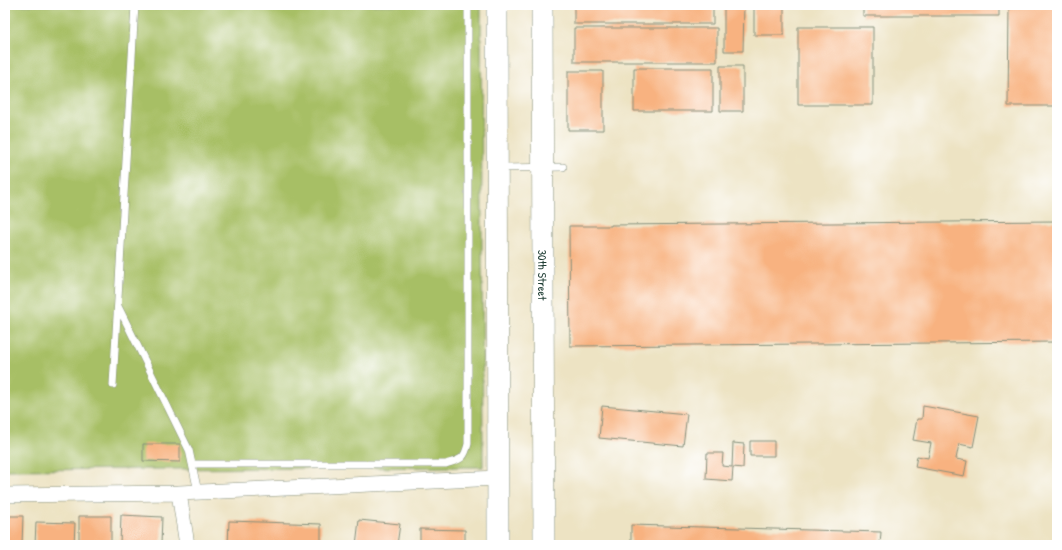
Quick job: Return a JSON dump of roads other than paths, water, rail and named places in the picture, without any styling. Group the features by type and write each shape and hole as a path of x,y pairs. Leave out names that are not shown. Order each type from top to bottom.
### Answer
{"street":[{"path":"497,5 498,545"},
{"name":"30th Street","path":"542,5 553,167 544,545"},
{"path":"5,495 179,493 498,478"},
{"path":"179,493 187,545"}],"lane":[{"path":"113,385 135,5"},
{"path":"192,464 446,464 460,460 465,454 468,444 468,5"},
{"path":"497,168 553,167"},
{"path":"118,306 189,450 198,492"}]}
